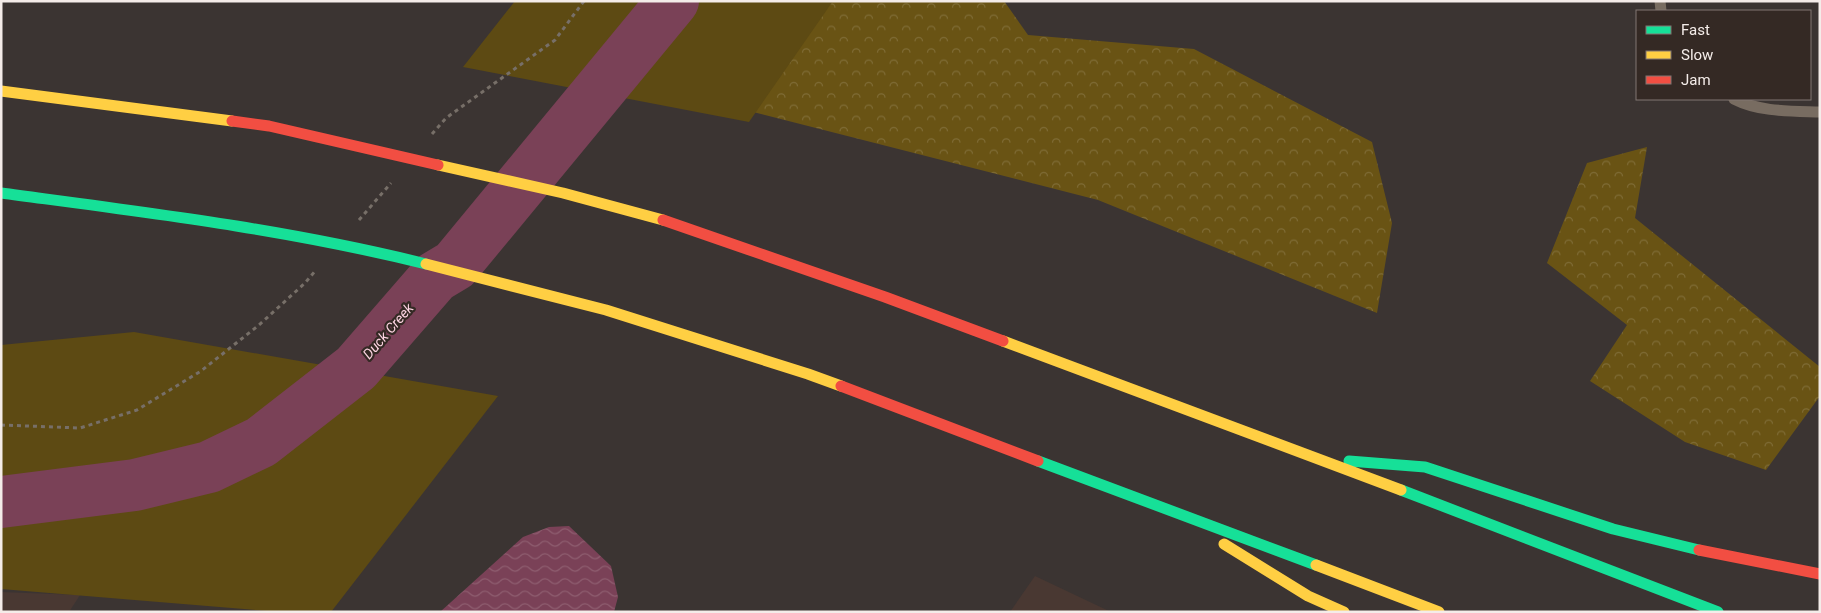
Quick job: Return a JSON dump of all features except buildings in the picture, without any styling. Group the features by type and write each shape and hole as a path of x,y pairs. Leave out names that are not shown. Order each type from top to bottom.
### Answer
{"highway":[{"path":"1,91 269,126 563,193 681,225 885,297 1407,492 1718,612"},
{"path":"1,192 191,218 297,236 393,256 606,310 808,374 1439,612"},
{"path":"1310,457 1425,467 1613,529 1706,552 1820,574"},
{"path":"1174,512 1308,596 1344,612"}],"lane":[{"path":"1736,100 1747,106 1820,112"}],"shaded area":[{"path":"515,1 833,1 749,122 463,67"},
{"path":"134,332 498,396 331,612 279,612 1,589 1,345"},
{"path":"1035,576 1111,612 1010,612"},
{"path":"1,592 80,595 69,612 1,612"}],"green space":[{"path":"740,1 1004,1 1028,35 1194,49 1372,142 1392,223 1377,313 1098,200 651,86"},
{"path":"1647,147 1635,218 1820,367 1820,396 1766,470 1685,442 1590,381 1627,325 1547,263 1587,163"}],"water":[{"path":"569,526 611,566 618,597 614,612 440,612 523,537 549,527"}],"waterway":[{"name":"Duck Creek","path":"1,502 135,485 209,467 261,442 356,368 435,277 455,265 673,1"}],"traffic: fast":[{"path":"1,193 214,222 320,241 426,264"},
{"path":"1038,461 1316,565"},
{"path":"1349,461 1425,467 1613,529 1699,550"},
{"path":"1401,490 1718,612"}],"traffic: slow":[{"path":"1,91 232,121"},
{"path":"438,165 563,193 663,220"},
{"path":"426,264 606,310 841,386"},
{"path":"1003,341 1401,490"},
{"path":"1224,544 1308,596 1344,612"},
{"path":"1316,565 1439,612"}],"traffic: jam":[{"path":"232,121 269,126 438,165"},
{"path":"663,220 885,297 1003,341"},
{"path":"841,386 1038,461"},
{"path":"1699,550 1820,574"}]}
